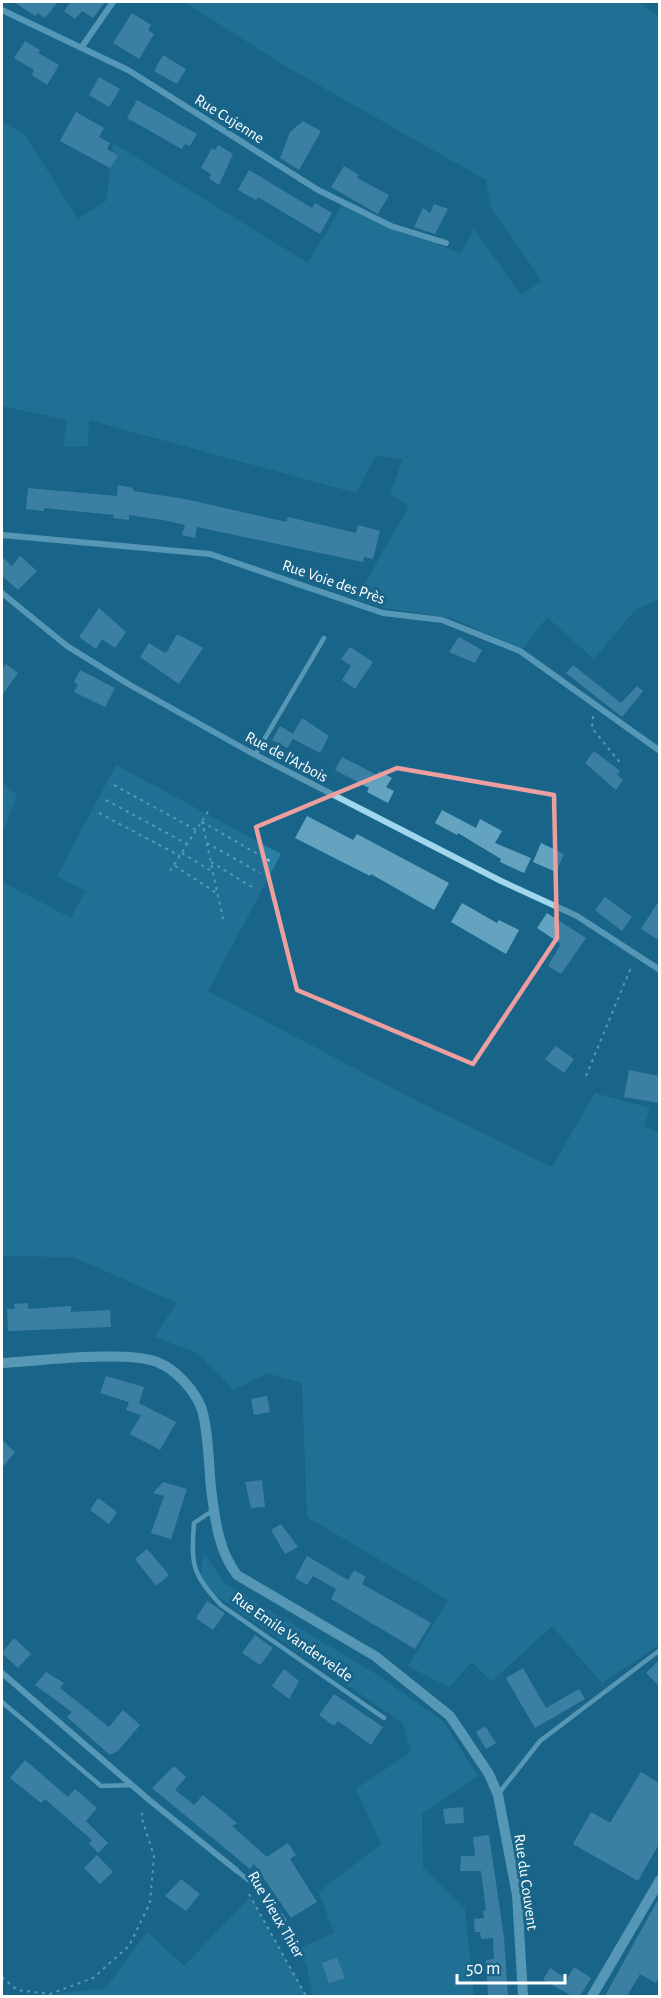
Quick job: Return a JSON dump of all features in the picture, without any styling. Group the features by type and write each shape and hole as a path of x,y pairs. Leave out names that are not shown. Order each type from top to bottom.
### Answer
{"street":[{"path":"81,48 113,2"},
{"name":"Rue Cujenne","path":"2,10 128,70 318,190 391,226 446,243"},
{"name":"Rue Voie des Près","path":"2,535 210,554 383,613 442,620 520,651 660,751"},
{"name":"Rue de l'Arbois","path":"2,593 67,646 130,686 255,755 501,881 577,916 660,970"},
{"name":"Rue du Couvent","path":"2,1363 124,1356 155,1361 175,1372 190,1389 201,1407 214,1510 224,1558 237,1575 375,1656 450,1716 489,1774 498,1795 517,1894 524,1996"},
{"name":"Rue Vieux Thier","path":"2,1673 132,1785 236,1870"},
{"path":"592,1996 660,1880"}],"lane":[{"path":"255,755 324,638"},
{"name":"Rue Emile Vandervelde","path":"214,1510 194,1523 191,1556 199,1582 221,1605 384,1718"},
{"path":"498,1795 540,1741 660,1650"},
{"path":"2,1702 101,1786 132,1785"},
{"path":"236,1870 265,1894 284,1920"}],"path":[{"path":"594,704 592,728 622,765"},
{"path":"114,785 196,830"},
{"path":"106,800 187,844"},
{"path":"171,872 208,810"},
{"path":"99,813 213,872"},
{"path":"202,821 223,919"},
{"path":"202,821 270,861"},
{"path":"207,843 260,873"},
{"path":"210,861 252,887"},
{"path":"174,866 218,894"},
{"path":"586,1076 636,954"},
{"path":"2,1977 17,1990 50,1994 93,1978 129,1946 150,1903 154,1856 141,1816"},
{"name":"Rue Vieux Thier","path":"236,1870 306,1996"}],"highlighted area":[{"path":"397,768 554,795 557,938 473,1064 297,990 256,827"}],"shaded area":[{"path":"185,2 639,2 660,18 659,602 656,600 635,610 594,659 547,617 523,649 452,618 385,608 356,599 409,506 390,494 403,459 376,455 356,493 89,420 88,446 63,447 67,420 2,406 2,122 25,135 78,219 106,201 113,143 308,263 343,204 461,254 474,229 521,295 542,281 491,208 486,180 280,63"},
{"path":"116,765 281,854 208,991 415,1100 552,1167 595,1093 650,1108 644,1126 660,1133 659,1645 602,1683 552,1626 491,1682 472,1662 449,1687 408,1666 448,1600 307,1517 302,1383 267,1373 234,1390 198,1353 154,1337 177,1303 74,1257 2,1256 2,882 71,918 85,891 57,876"},
{"path":"2,782 17,795 2,835"},
{"path":"204,1553 225,1584 376,1674 443,1721 478,1776 422,1814 423,1868 465,1909 474,1996 313,1996 306,1962 293,1951 334,1933 319,1892 381,1844 356,1789 411,1752 403,1723 214,1594 200,1575"},
{"path":"250,1897 306,1996 35,1996 106,1988 147,1932 184,1966"}],"building":[{"path":"14,2 58,2 45,18 38,13 35,16"},
{"path":"68,2 105,2 93,18 82,11 75,19 64,11 70,3"},
{"path":"132,13 151,25 148,30 154,34 139,59 113,43"},
{"path":"25,41 40,50 38,53 59,65 47,85 32,75 34,70 14,58"},
{"path":"163,55 186,69 177,84 154,71"},
{"path":"99,77 120,89 109,107 89,95"},
{"path":"137,100 197,134 190,146 185,144 182,149 127,118"},
{"path":"76,112 104,128 99,137 110,143 107,149 118,156 110,168 60,141"},
{"path":"303,121 321,131 299,170 280,158 290,132"},
{"path":"218,145 233,154 219,185 209,178 211,174 201,168 212,148 215,150"},
{"path":"344,166 359,175 357,178 389,195 378,214 331,187"},
{"path":"249,170 312,208 315,203 332,213 320,234 258,197 256,200 238,190"},
{"path":"434,204 448,209 435,234 414,227 423,208 430,213"},
{"path":"118,485 133,488 133,491 185,499 286,522 288,517 356,533 358,525 380,531 373,559 364,557 363,562 197,527 195,538 182,535 185,525 169,521 129,515 129,520 113,518 114,515 44,508 44,511 26,509 28,488 117,496"},
{"path":"20,556 37,571 18,590 2,576 2,557 12,566"},
{"path":"99,608 126,632 115,648 102,639 96,649 79,637"},
{"path":"177,634 203,648 179,684 140,657 149,643 167,652"},
{"path":"459,637 482,650 475,663 449,652"},
{"path":"350,647 373,662 355,689 342,680 351,666 341,659"},
{"path":"6,664 18,673 2,695 2,670"},
{"path":"573,665 621,703 637,686 643,691 622,717 566,673"},
{"path":"80,670 115,688 105,707 74,692 78,684 74,682"},
{"path":"302,718 329,736 320,753 293,739 287,748 272,740 280,726 293,734"},
{"path":"594,751 620,771 617,775 623,780 616,790 585,763"},
{"path":"342,757 377,775 379,771 392,778 386,787 394,791 388,803 367,792 369,788 335,770"},
{"path":"442,810 476,828 480,819 502,831 495,843 531,858 524,873 500,862 501,859 458,833 457,835 435,823"},
{"path":"307,816 353,840 357,834 449,883 434,910 371,874 370,876 295,838"},
{"path":"541,843 564,854 556,872 533,862"},
{"path":"605,897 632,917 622,931 595,910"},
{"path":"660,899 660,941 641,929"},
{"path":"462,903 497,923 499,920 519,930 506,954 451,922"},
{"path":"547,913 586,938 561,974 548,966 561,944 537,928"},
{"path":"556,1046 574,1059 564,1073 545,1059"},
{"path":"629,1070 660,1076 660,1103 624,1097"},
{"path":"28,1303 28,1309 71,1306 71,1312 110,1310 111,1327 8,1331 7,1309 15,1309 14,1304"},
{"path":"106,1376 144,1387 139,1403 176,1422 160,1450 130,1434 141,1415 126,1410 129,1402 100,1393"},
{"path":"267,1396 270,1412 254,1415 251,1399"},
{"path":"2,1440 15,1452 2,1468"},
{"path":"262,1480 265,1507 251,1508 245,1482"},
{"path":"163,1482 187,1489 171,1539 151,1533 164,1496 153,1493"},
{"path":"98,1498 117,1512 109,1524 90,1510"},
{"path":"281,1524 298,1547 285,1554 271,1530"},
{"path":"147,1549 169,1575 156,1586 135,1559"},
{"path":"307,1556 348,1580 354,1570 366,1577 362,1584 431,1623 415,1649 331,1599 336,1589 313,1576 307,1585 295,1578"},
{"path":"207,1601 225,1613 213,1630 196,1618"},
{"path":"255,1635 273,1648 260,1665 242,1653"},
{"path":"14,1638 31,1654 18,1668 2,1653"},
{"path":"660,1659 660,1687 646,1673"},
{"path":"523,1668 546,1708 579,1689 585,1699 535,1728 506,1678"},
{"path":"284,1669 299,1681 289,1699 272,1686"},
{"path":"46,1672 64,1683 60,1688 109,1727 123,1710 140,1725 118,1751 110,1755 67,1717 72,1712 35,1685"},
{"path":"334,1694 383,1727 371,1745 338,1721 334,1726 319,1715"},
{"path":"485,1726 496,1743 486,1749 476,1732"},
{"path":"25,1760 68,1797 75,1789 97,1808 86,1821 108,1843 98,1853 89,1843 92,1840 45,1799 41,1803 10,1778"},
{"path":"174,1766 186,1777 175,1790 194,1805 203,1795 237,1823 232,1826 267,1857 288,1843 296,1855 290,1859 317,1902 291,1918 254,1864 250,1869 152,1788"},
{"path":"641,1772 659,1783 659,1844 638,1881 573,1844 591,1812 610,1823"},
{"path":"463,1807 464,1823 445,1824 443,1809"},
{"path":"489,1835 504,1938 508,1996 488,1996 486,1960 494,1959 493,1938 481,1939 480,1932 475,1932 474,1919 484,1918 483,1911 486,1910 481,1871 460,1871 461,1856 475,1856 473,1837"},
{"path":"97,1855 113,1872 100,1884 84,1868"},
{"path":"181,1879 200,1894 186,1911 165,1896"},
{"path":"660,1896 660,1976 656,1983 640,1974 627,1996 605,1996"},
{"path":"337,1958 345,1978 329,1983 322,1963"},
{"path":"574,1967 591,1978 580,1996 572,1996 543,1980 550,1968 567,1979"}]}
